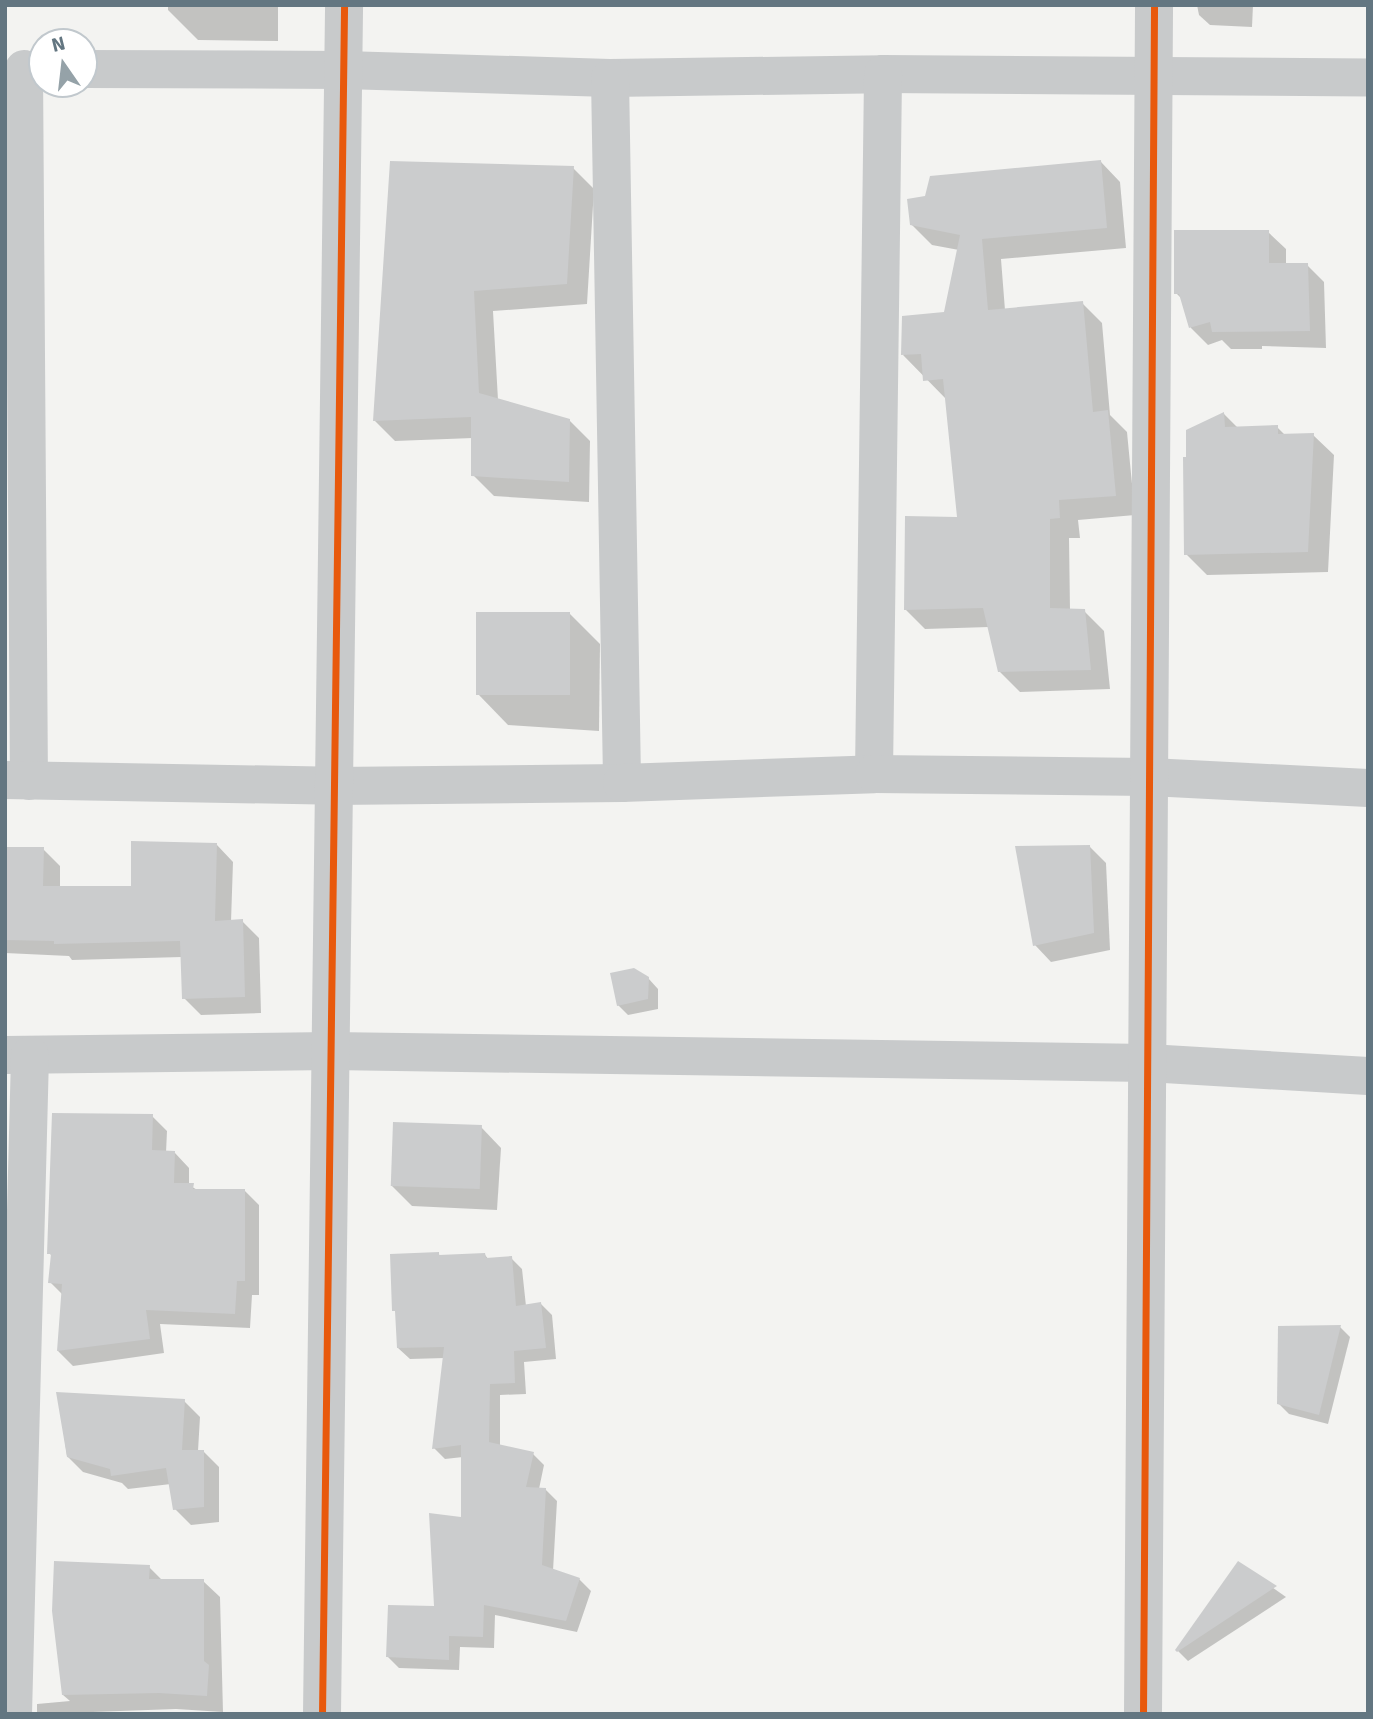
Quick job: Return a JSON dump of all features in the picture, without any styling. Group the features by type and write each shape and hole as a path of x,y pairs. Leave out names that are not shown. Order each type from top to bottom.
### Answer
{"street":[{"path":"322,1714 344,5"},
{"path":"1143,1714 1156,76 1154,5"},
{"path":"24,69 17,781 333,786 622,783 874,774 1150,777 1368,788"},
{"path":"98,69 344,70 610,78 883,75 1368,77"},
{"path":"874,774 883,75"},
{"path":"610,78 622,783"},
{"path":"13,1714 18,1055 331,1051 1148,1063 1368,1076"}],"building":[{"path":"1101,160 1107,228 982,239 988,310 1083,301 1093,412 1108,410 1116,496 1059,500 1060,518 1050,519 1050,608 1085,609 1091,670 998,672 983,608 904,610 905,516 957,517 943,379 923,381 921,354 901,355 902,316 944,312 960,235 910,225 907,199 925,196 930,176"},
{"path":"390,161 574,166 567,284 474,291 479,393 570,419 569,482 471,476 471,417 373,421"},
{"path":"1174,230 1269,230 1269,263 1308,263 1310,331 1212,332 1210,322 1189,328 1179,294 1174,294"},
{"path":"1224,412 1225,427 1278,425 1278,434 1314,433 1308,552 1184,555 1183,457 1186,457 1186,430"},
{"path":"476,612 570,612 570,695 476,695"},
{"path":"131,841 217,843 215,921 243,919 245,997 182,999 180,941 54,944 54,941 5,940 5,847 44,847 43,886 131,886"},
{"path":"1090,845 1094,933 1033,946 1015,846"},
{"path":"634,968 649,977 648,999 617,1006 610,973"},
{"path":"52,1113 153,1114 152,1150 175,1151 174,1183 194,1183 193,1189 245,1189 245,1281 237,1281 235,1314 146,1310 150,1339 57,1351 62,1284 48,1283 51,1254 47,1254"},
{"path":"393,1122 482,1125 480,1189 391,1186"},
{"path":"439,1252 439,1255 485,1253 486,1258 512,1256 516,1306 541,1302 546,1348 514,1351 515,1383 490,1384 489,1442 534,1452 526,1487 546,1488 542,1565 580,1578 566,1621 484,1605 483,1637 449,1636 449,1660 386,1657 388,1605 434,1606 429,1513 461,1517 461,1445 432,1449 444,1347 397,1348 395,1311 392,1311 390,1254"},
{"path":"1341,1325 1319,1415 1277,1404 1278,1326"},
{"path":"56,1392 185,1399 182,1450 204,1450 204,1507 173,1510 166,1468 111,1476 110,1469 67,1457"},
{"path":"54,1561 150,1565 149,1579 204,1579 204,1661 209,1665 207,1696 159,1693 62,1695 52,1611"},
{"path":"1238,1561 1277,1586 1177,1652 1175,1650"}],"cycle path":[{"path":"322,1714 344,5"},
{"path":"1143,1714 1154,5"}]}
